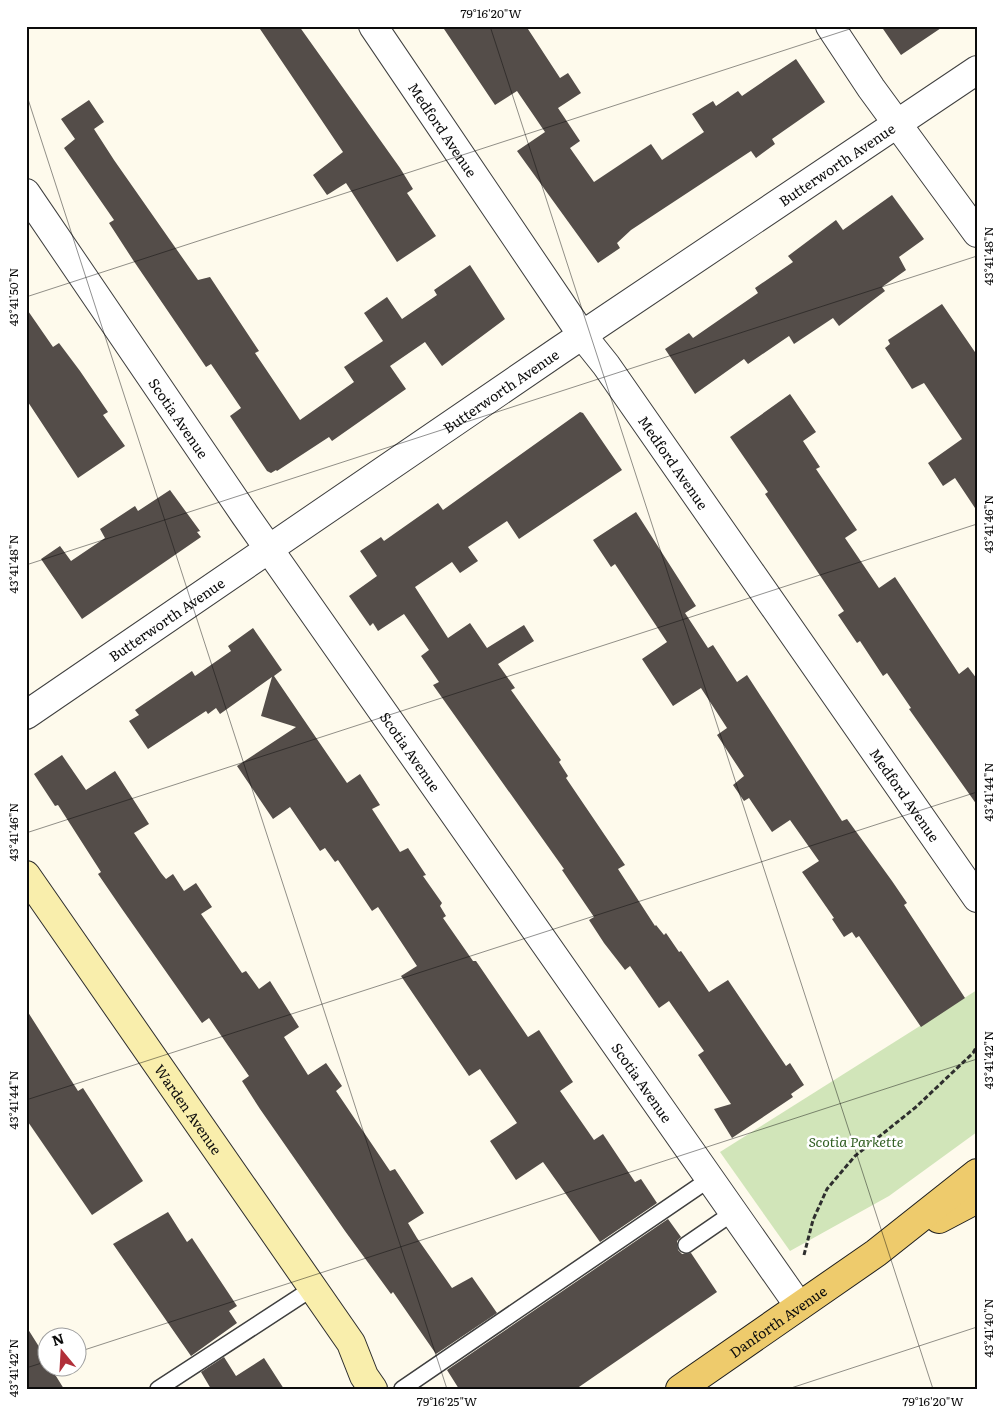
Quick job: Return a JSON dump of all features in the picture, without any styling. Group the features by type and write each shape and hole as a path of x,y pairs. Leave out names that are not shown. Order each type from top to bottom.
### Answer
{"main road":[{"name":"Warden Avenue","path":"26,875 351,1343 364,1376 373,1389"},
{"name":"Danforth Avenue","path":"680,1389 876,1253 977,1173"},
{"name":"Danforth Avenue","path":"876,1253 977,1199"},
{"name":"Warden Avenue","path":"351,1343 372,1360 394,1389"}],"street":[{"name":"Medford Avenue","path":"373,26 582,335 606,365 802,643 977,898"},
{"path":"830,26 897,123 977,233"},
{"name":"Butterworth Avenue","path":"26,715 582,335 977,70"},
{"name":"Scotia Avenue","path":"26,193 269,549 706,1170 799,1306"}],"lane":[{"path":"402,1389 706,1170"},
{"path":"686,1245 734,1212"},
{"path":"158,1389 313,1288"}],"path":[{"path":"804,1255 813,1220 827,1189 855,1156 916,1107 973,1053 977,1046"}],"green space":[{"name":"Scotia Parkette","path":"977,990 977,1132 889,1196 790,1251 720,1152"}],"building":[{"path":"258,26 299,26 400,168 413,189 407,193 436,236 397,262 346,183 327,195 313,175 343,152"},
{"path":"442,26 526,26 560,78 568,73 581,93 558,108 580,141 570,148 594,182 651,144 662,160 704,132 692,114 713,101 716,106 738,91 742,96 796,59 825,102 772,139 775,144 756,158 751,151 631,230 617,243 620,248 598,263 517,151 545,132 517,91 495,105"},
{"path":"881,26 944,26 901,55"},
{"path":"89,100 104,122 94,129 114,160 198,280 210,277 259,351 255,353 300,420 354,382 344,367 383,341 364,313 387,297 402,319 437,295 434,290 470,265 505,319 442,366 425,342 390,366 406,389 332,441 329,437 277,471 271,473 267,471 230,416 241,408 211,364 206,367 133,260 109,223 114,220 64,148 75,139 61,119"},
{"path":"892,195 924,239 899,257 906,270 882,287 885,291 839,326 833,318 794,344 789,336 748,364 744,359 695,394 665,349 689,333 693,338 758,293 755,288 793,262 788,256 836,220 843,230"},
{"path":"942,304 977,355 977,511 955,478 943,486 928,463 962,439 924,383 912,389 885,348 890,344 888,340"},
{"path":"26,308 53,347 59,343 80,371 108,412 103,415 125,446 78,478 26,399"},
{"path":"790,394 816,432 803,441 820,467 816,469 857,530 845,538 879,588 895,577 959,674 968,667 977,679 977,805 909,709 911,708 887,673 883,676 860,641 857,643 838,615 844,611 765,494 768,492 730,437"},
{"path":"580,412 583,413 622,470 519,539 507,521 468,547 478,561 460,573 452,562 415,587 448,638 470,623 487,648 524,625 534,641 498,664 515,688 511,690 561,760 559,762 568,776 566,778 625,865 618,869 655,926 664,935 666,933 679,952 681,951 709,992 728,980 786,1066 790,1063 804,1085 791,1094 793,1097 732,1138 714,1109 731,1104 698,1055 704,1051 669,1001 659,1008 630,966 625,970 604,943 589,920 594,917 562,870 564,869 433,685 439,682 421,656 429,650 404,614 378,631 373,623 370,626 349,596 377,576 360,551 381,537 384,541 438,503 443,510"},
{"path":"170,490 200,531 197,532 201,537 82,619 41,559 60,546 71,561 105,538 100,529 135,506 138,511"},
{"path":"636,512 696,606 685,613 708,648 713,645 737,682 747,675 842,821 847,819 907,903 904,905 965,998 921,1027 859,936 856,938 852,932 844,937 832,919 834,918 802,872 819,861 790,820 772,832 749,798 744,801 733,785 744,776 717,735 727,728 701,688 673,706 642,659 667,642 615,564 611,567 593,540"},
{"path":"253,628 282,670 274,676 347,783 360,774 380,805 372,809 400,852 408,848 426,875 423,876 442,903 440,906 446,916 443,918 473,961 476,961 528,1037 539,1030 573,1082 560,1091 594,1140 603,1134 635,1182 641,1179 657,1203 600,1242 543,1162 516,1180 490,1141 517,1123 480,1069 469,1076 401,976 417,966 378,907 372,911 338,860 335,862 325,848 320,851 290,807 273,819 237,766 296,727 261,716 272,677 220,714 216,708 208,714 206,711 148,749 129,721 139,715 135,710 192,671 195,676 231,651 228,646"},
{"path":"62,755 86,790 115,771 149,824 134,833 161,873 166,879 173,874 184,891 196,883 212,907 201,914 242,973 246,971 259,989 270,981 299,1027 284,1037 308,1075 326,1063 342,1086 336,1091 390,1171 395,1169 424,1213 408,1223 452,1288 472,1277 497,1313 436,1354 393,1292 391,1294 345,1231 260,1109 242,1081 249,1076 209,1018 202,1023 98,874 101,872 58,805 55,806 34,774"},
{"path":"26,1009 78,1091 83,1088 143,1181 92,1215 26,1119"},
{"path":"168,1212 187,1242 192,1238 237,1306 229,1311 237,1323 191,1356 113,1244"},
{"path":"668,1219 681,1237 677,1241 678,1250 682,1254 691,1253 717,1292 576,1389 459,1389 447,1370"},
{"path":"26,1326 38,1345 38,1378 57,1378 64,1389 26,1389"},
{"path":"224,1357 236,1376 264,1358 284,1389 211,1389 201,1372"}]}
